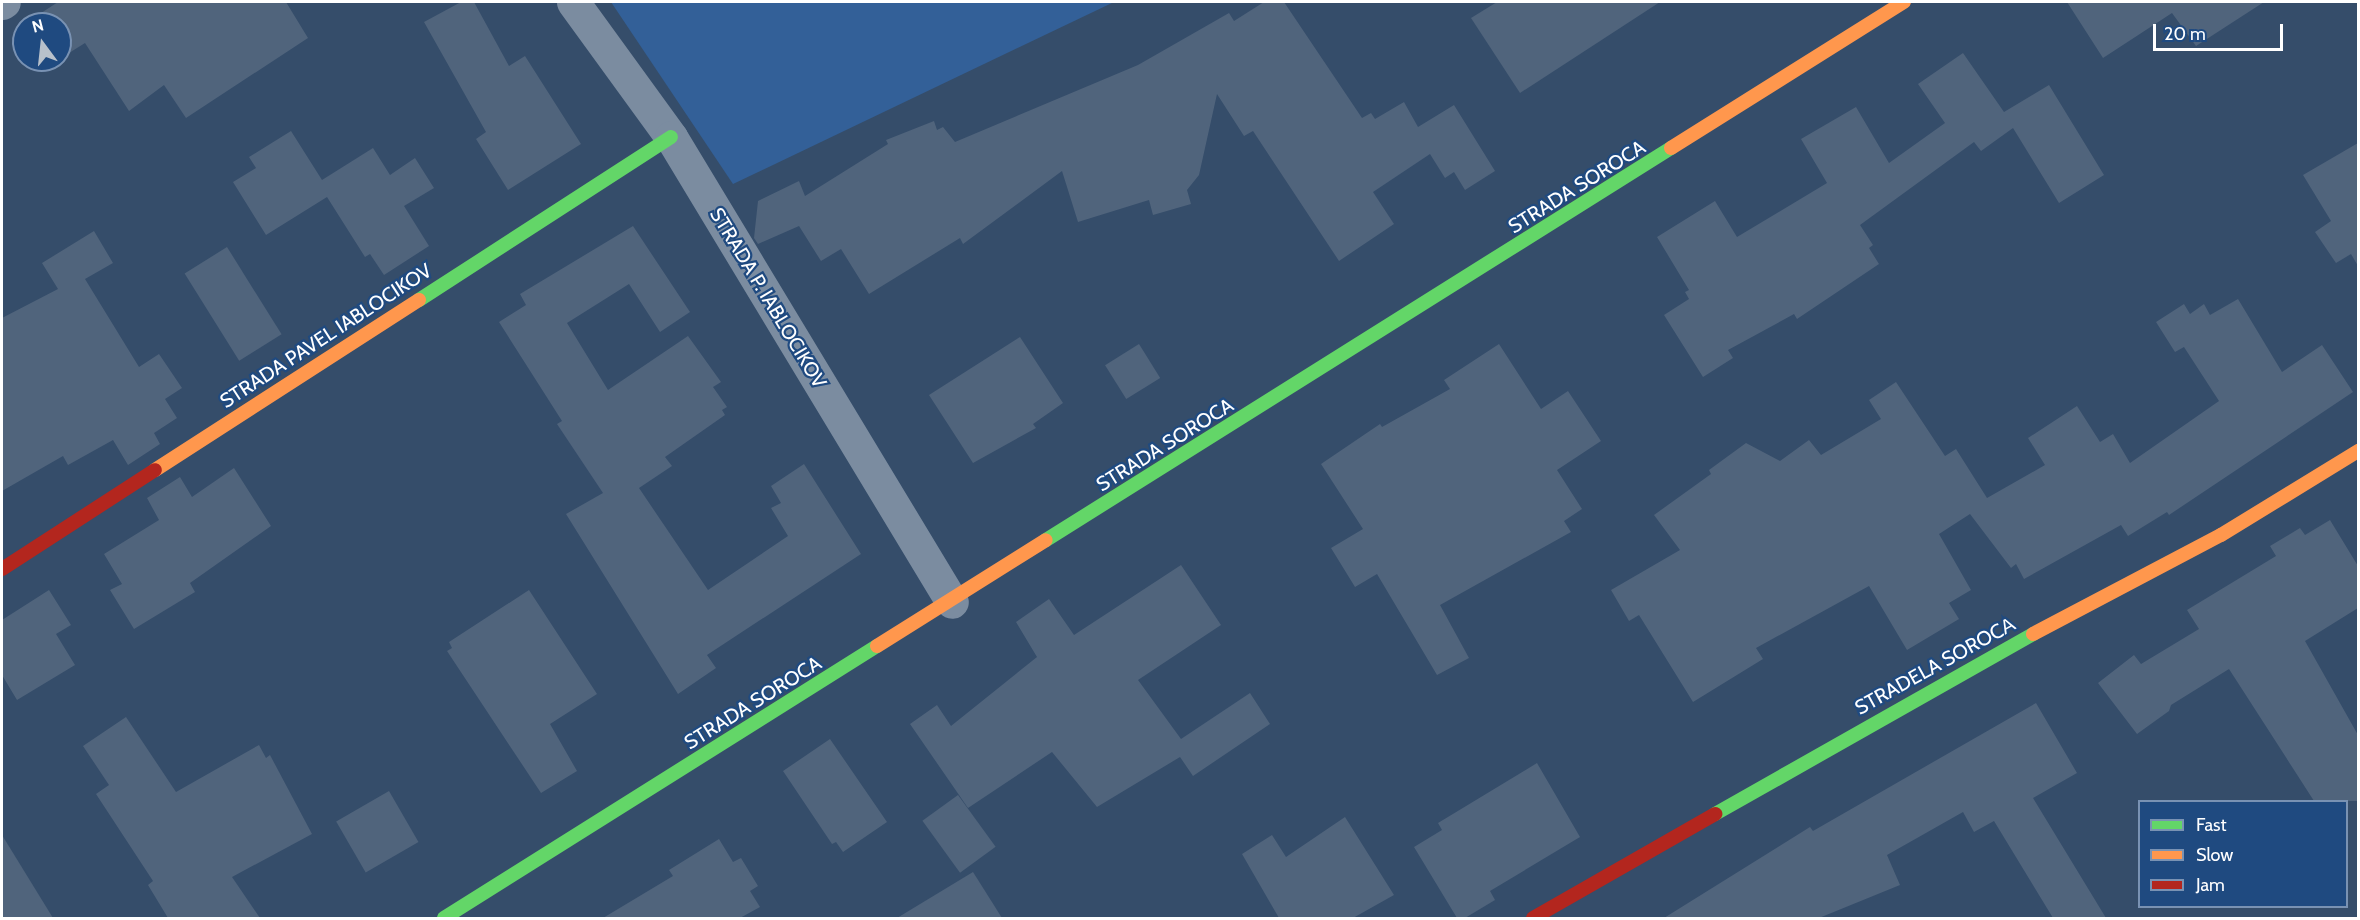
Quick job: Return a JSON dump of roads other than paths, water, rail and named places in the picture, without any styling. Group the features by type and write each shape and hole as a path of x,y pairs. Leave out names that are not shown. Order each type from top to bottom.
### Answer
{"street":[{"name":"STRADA P. IABLOCIKOV","path":"573,2 671,136 952,602"},
{"name":"STRADA SOROCA","path":"444,918 952,602 1904,2"},
{"name":"STRADA PAVEL IABLOCIKOV","path":"2,569 671,136"},
{"name":"STRADELA SOROCА","path":"1533,918 2029,635 2221,535 2358,451"}]}
